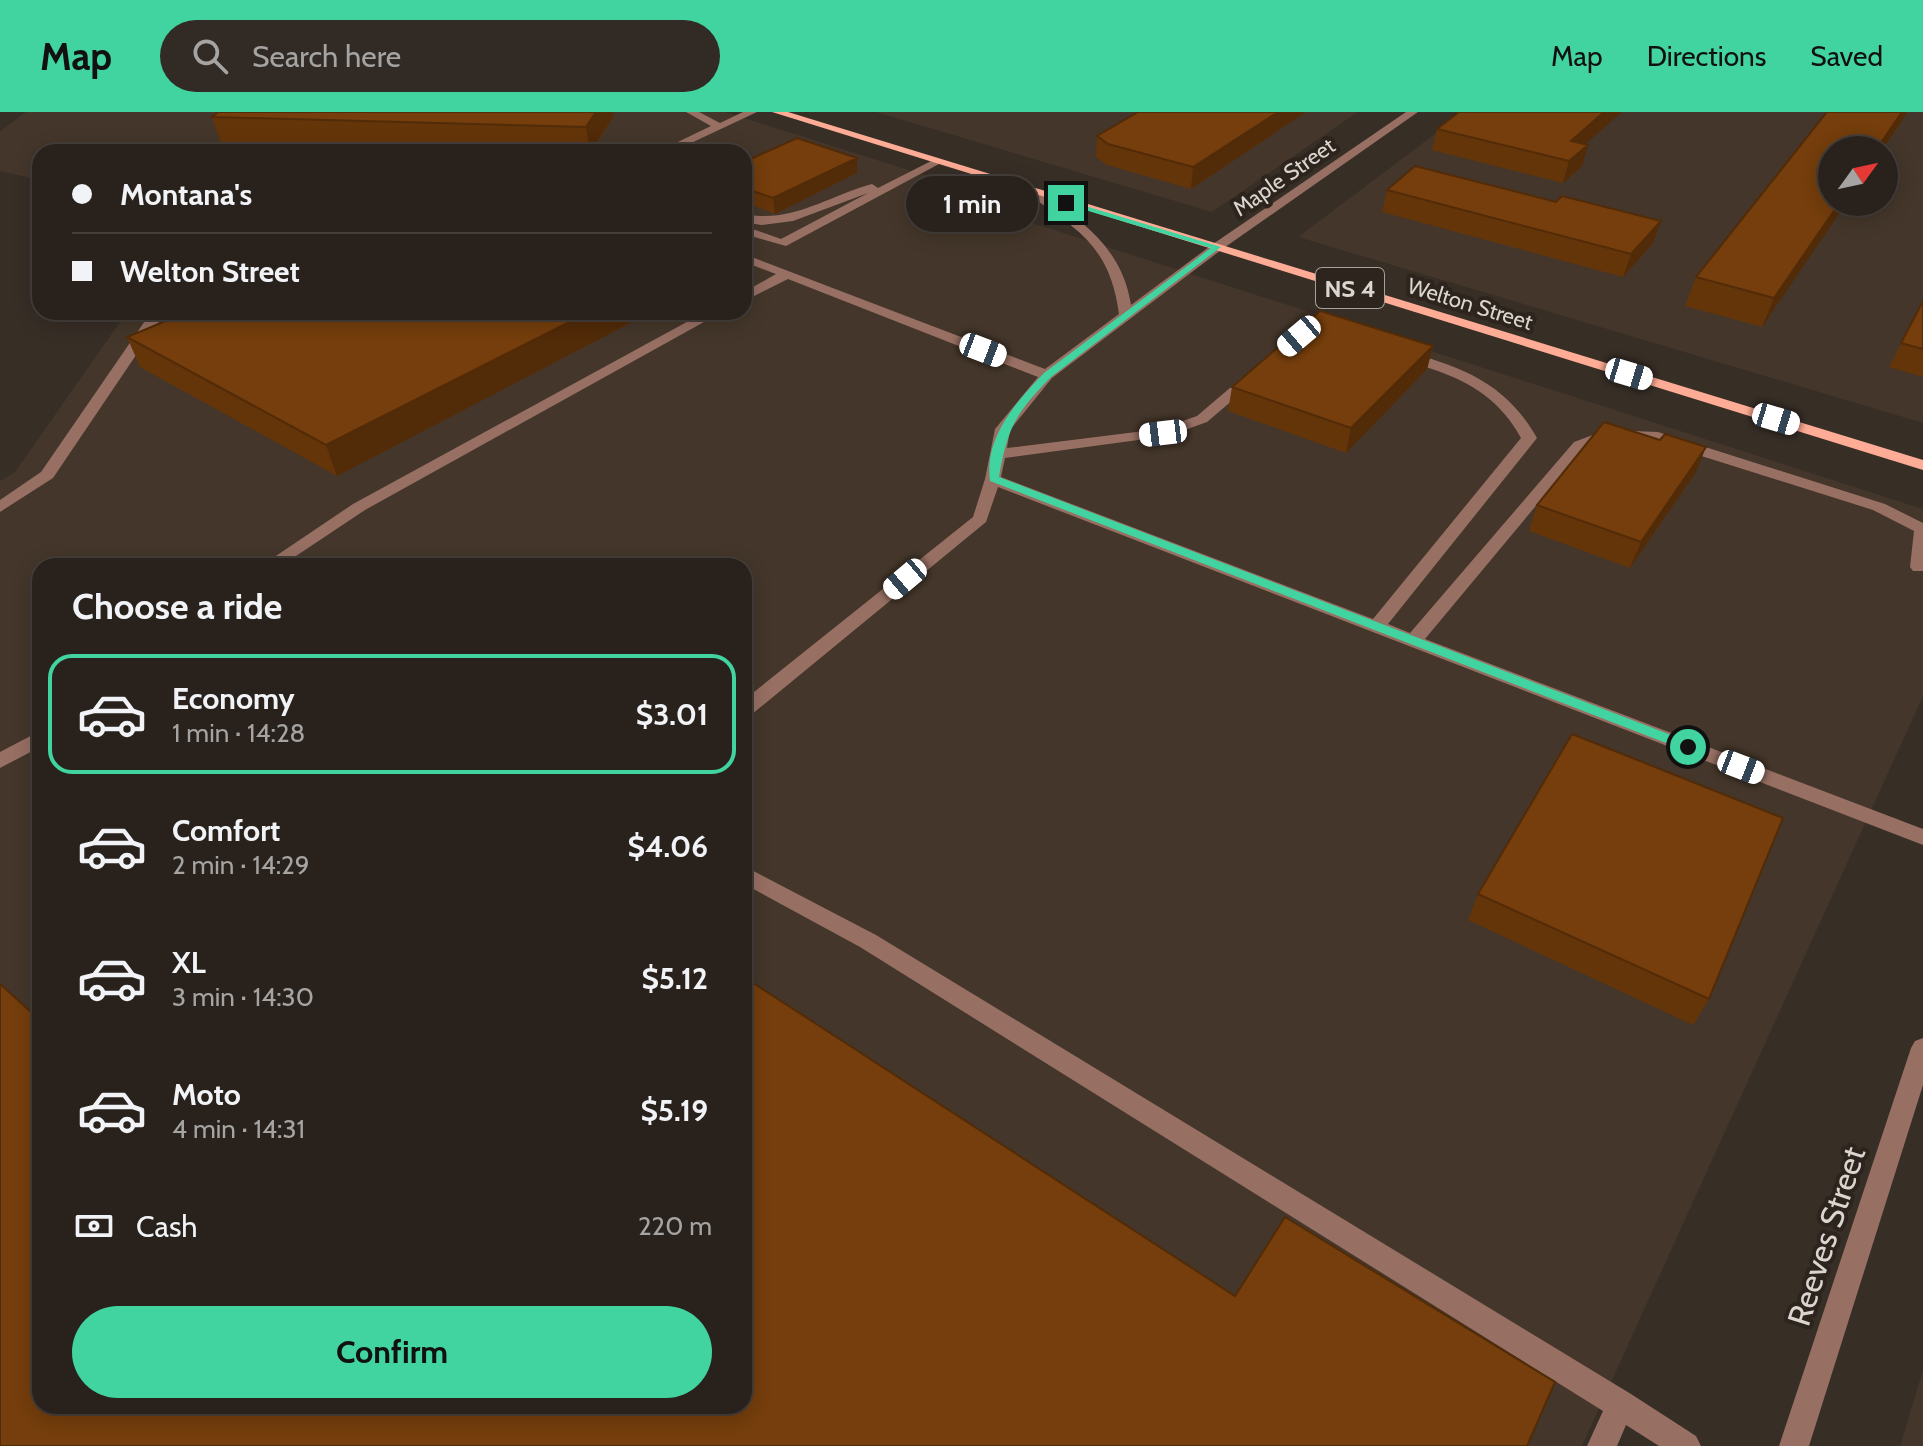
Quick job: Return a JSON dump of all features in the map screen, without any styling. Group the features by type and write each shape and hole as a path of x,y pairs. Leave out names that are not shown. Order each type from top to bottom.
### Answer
{"main road":[{"name":"Welton Street","path":"777,112 1923,465"}],"street":[{"path":"691,112 720,127"},
{"path":"681,144 752,112"},
{"name":"Maple Street","path":"752,704 980,519 993,479 1003,429 1047,375 1217,247 1413,112"},
{"path":"752,233 782,243 935,162"},
{"path":"752,221 780,223 845,193 892,184"},
{"path":"1036,194 1108,250 1123,281 1126,316"},
{"path":"752,261 1047,375"},
{"path":"752,293 787,274"},
{"path":"0,507 47,475 153,320"},
{"path":"282,558 359,507 700,320"},
{"path":"1376,627 1529,438 1520,418 1501,396 1462,374 1392,352"},
{"path":"998,454 1163,433 1202,419 1267,363"},
{"path":"1413,641 1579,445 1606,435 1658,437 1879,507 1923,529 1919,567"},
{"path":"993,479 1923,837"},
{"path":"0,761 32,743"},
{"path":"752,878 868,941 1686,1446"},
{"name":"Reeves Street","path":"1794,1446 1923,1048"},
{"path":"1602,1446 1621,1404"}],"shaded area":[{"path":"26,112 725,112 950,183 936,192 1923,509 1923,696 1582,1446 0,1446 0,481 15,472 121,320 752,320 752,144 32,144 32,178 0,171 0,131"},
{"path":"876,112 1358,112 1212,212"},
{"path":"1464,112 1923,112 1923,423 1298,237"},
{"path":"1923,1370 1923,1446 1900,1446"}],"building":[{"path":"218,112 596,112 586,127 212,117"},
{"path":"1138,112 1278,112 1193,167 1108,144 1097,136"},
{"path":"1459,112 1604,112 1571,141 1588,145 1569,161 1437,129"},
{"path":"1827,112 1902,112 1886,136 1818,136 1818,216 1830,216 1774,298 1696,277"},
{"path":"797,138 857,158 773,198 752,191 752,158"},
{"path":"1415,166 1556,202 1562,196 1661,221 1631,254 1387,190"},
{"path":"1923,301 1923,349 1901,343"},
{"path":"1320,311 1433,346 1351,428 1232,387"},
{"path":"168,320 573,320 326,445 127,337"},
{"path":"1604,422 1660,440 1665,434 1706,447 1641,542 1537,505"},
{"path":"1572,734 1783,818 1709,999 1478,894"},
{"path":"752,982 1235,1296 1285,1217 1555,1382 1527,1446 0,1446 0,984 32,1013 32,1414 752,1414"}],"route":[{"path":"1066,203 1217,247 1047,375 1003,429 993,479 1688,747"}]}
